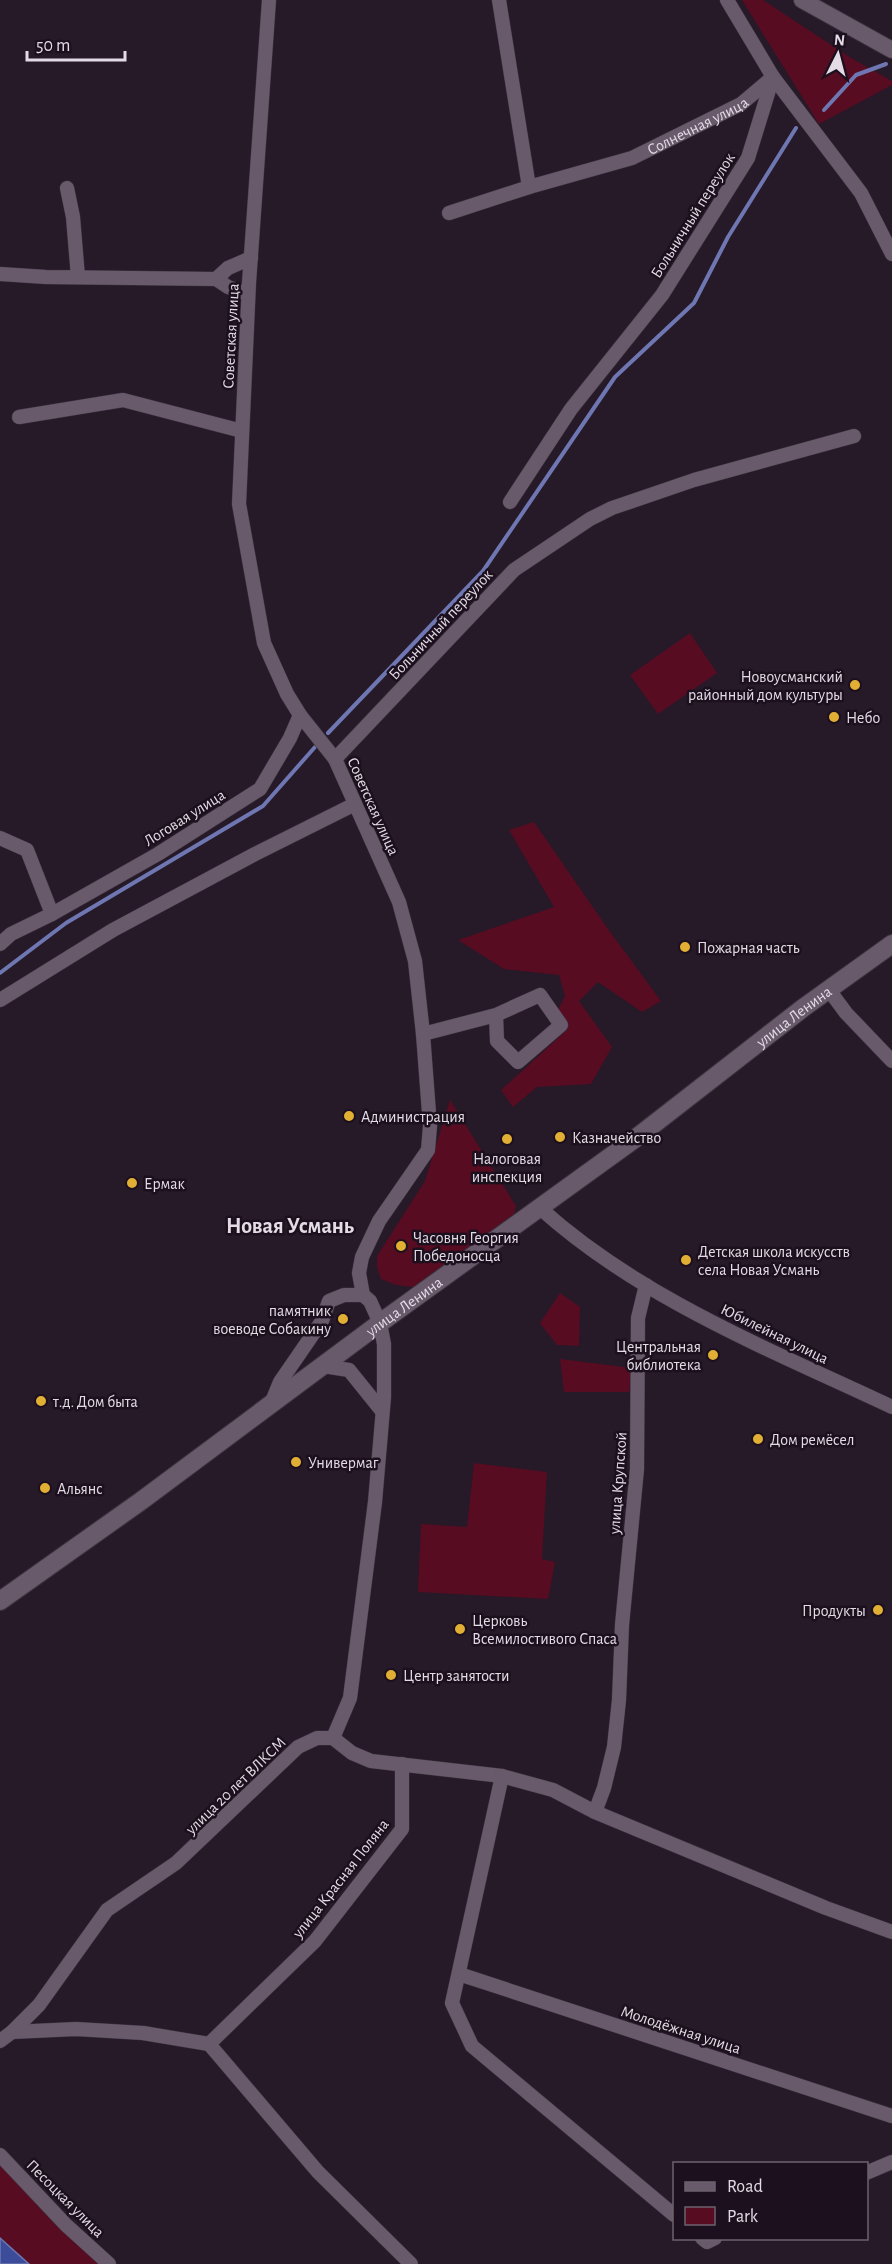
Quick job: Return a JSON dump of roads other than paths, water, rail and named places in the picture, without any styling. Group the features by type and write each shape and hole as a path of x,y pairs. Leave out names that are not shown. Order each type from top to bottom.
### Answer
{"main road":[{"name":"улица Ленина","path":"0,1601 540,1208 892,944"}],"street":[{"name":"Советская улица","path":"269,0 248,294 239,504 264,643 287,694 300,715 335,759 399,902 415,961 423,1034 429,1126 428,1150 379,1221 362,1257 359,1273 363,1295 370,1301 380,1323"},
{"path":"499,0 529,187"},
{"path":"727,0 773,77 861,193 892,254"},
{"path":"802,0 892,50"},
{"name":"Солнечная улица","path":"449,213 529,187 632,158 741,105 773,77"},
{"name":"Больничный переулок","path":"510,502 571,409 662,294 748,158 773,77"},
{"path":"67,188 73,217 78,278"},
{"name":"Советская улица","path":"0,274 78,278 216,279 228,268 251,258"},
{"path":"216,279 228,287 248,294"},
{"path":"19,417 123,400 242,431"},
{"name":"Больничный переулок","path":"335,759 514,570 590,519 612,508 694,480 854,436"},
{"name":"Логовая улица","path":"0,944 11,934 52,914 158,854 260,789 290,738 300,715"},
{"path":"0,1000 113,930 255,854 355,804"},
{"path":"0,838 27,850 52,914"},
{"path":"829,990 846,1013 892,1061"},
{"path":"423,1034 496,1015 540,995 561,1025 518,1062 497,1041 496,1015"},
{"path":"540,1208 584,1243 645,1286"},
{"name":"Юбилейная улица","path":"645,1286 721,1326 892,1407"},
{"name":"улица Крупской","path":"595,1812 604,1788 614,1747 619,1700 624,1604 637,1469 638,1318 645,1286"},
{"path":"270,1405 280,1382 322,1321 329,1301 344,1295 363,1295"},
{"path":"380,1323 384,1344 382,1411 375,1502 350,1698 333,1738 352,1753 371,1761 502,1776 553,1790 595,1812 826,1908 892,1932"},
{"path":"323,1366 349,1370 382,1411"},
{"name":"улица 20 лет ВЛКСМ","path":"0,2041 39,2005 107,1910 176,1863 298,1747 317,1738 333,1738"},
{"name":"улица Красная Поляна","path":"209,2044 315,1941 402,1829 402,1764"},
{"path":"502,1776 452,2003 472,2046 673,2214"},
{"name":"Молодёжная улица","path":"459,1974 892,2116"},
{"path":"12,2032 87,2030 142,2033 209,2044 318,2172 411,2264"},
{"name":"Песоцкая улица","path":"0,2155 66,2225 109,2264"},
{"path":"868,2173 892,2162"}],"water":[{"path":"0,2238 29,2264 0,2264"}],"waterway":[{"path":"824,110 856,75 886,64"},
{"path":"328,733 483,571 615,377 694,303 728,237 796,128"},
{"path":"0,973 66,923 263,806 315,747"}],"place":[{"name":"Новоусманский районный дом культуры","path":"855,685"},
{"name":"Небо","path":"834,717"},
{"name":"Пожарная часть","path":"685,947"},
{"name":"Администрация","path":"349,1116"},
{"name":"Казначейство","path":"560,1137"},
{"name":"Налоговая инспекция","path":"507,1139"},
{"name":"Ермак","path":"132,1183"},
{"name":"Часовня Георгия Победоносца","path":"401,1246"},
{"name":"Детская школа искусств села Новая Усмань","path":"686,1260"},
{"name":"памятник воеводе Собакину","path":"343,1319"},
{"name":"Центральная библиотека","path":"713,1355"},
{"name":"т.д. Дом быта","path":"41,1401"},
{"name":"Дом ремёсел","path":"758,1439"},
{"name":"Универмаг","path":"296,1462"},
{"name":"Альянс","path":"45,1488"},
{"name":"Продукты","path":"878,1610"},
{"name":"Церковь Всемилостивого Спаса","path":"460,1629"},
{"name":"Центр занятости","path":"391,1675"}],"district":[{"name":"Новая Усмань","path":"290,1225"}]}
